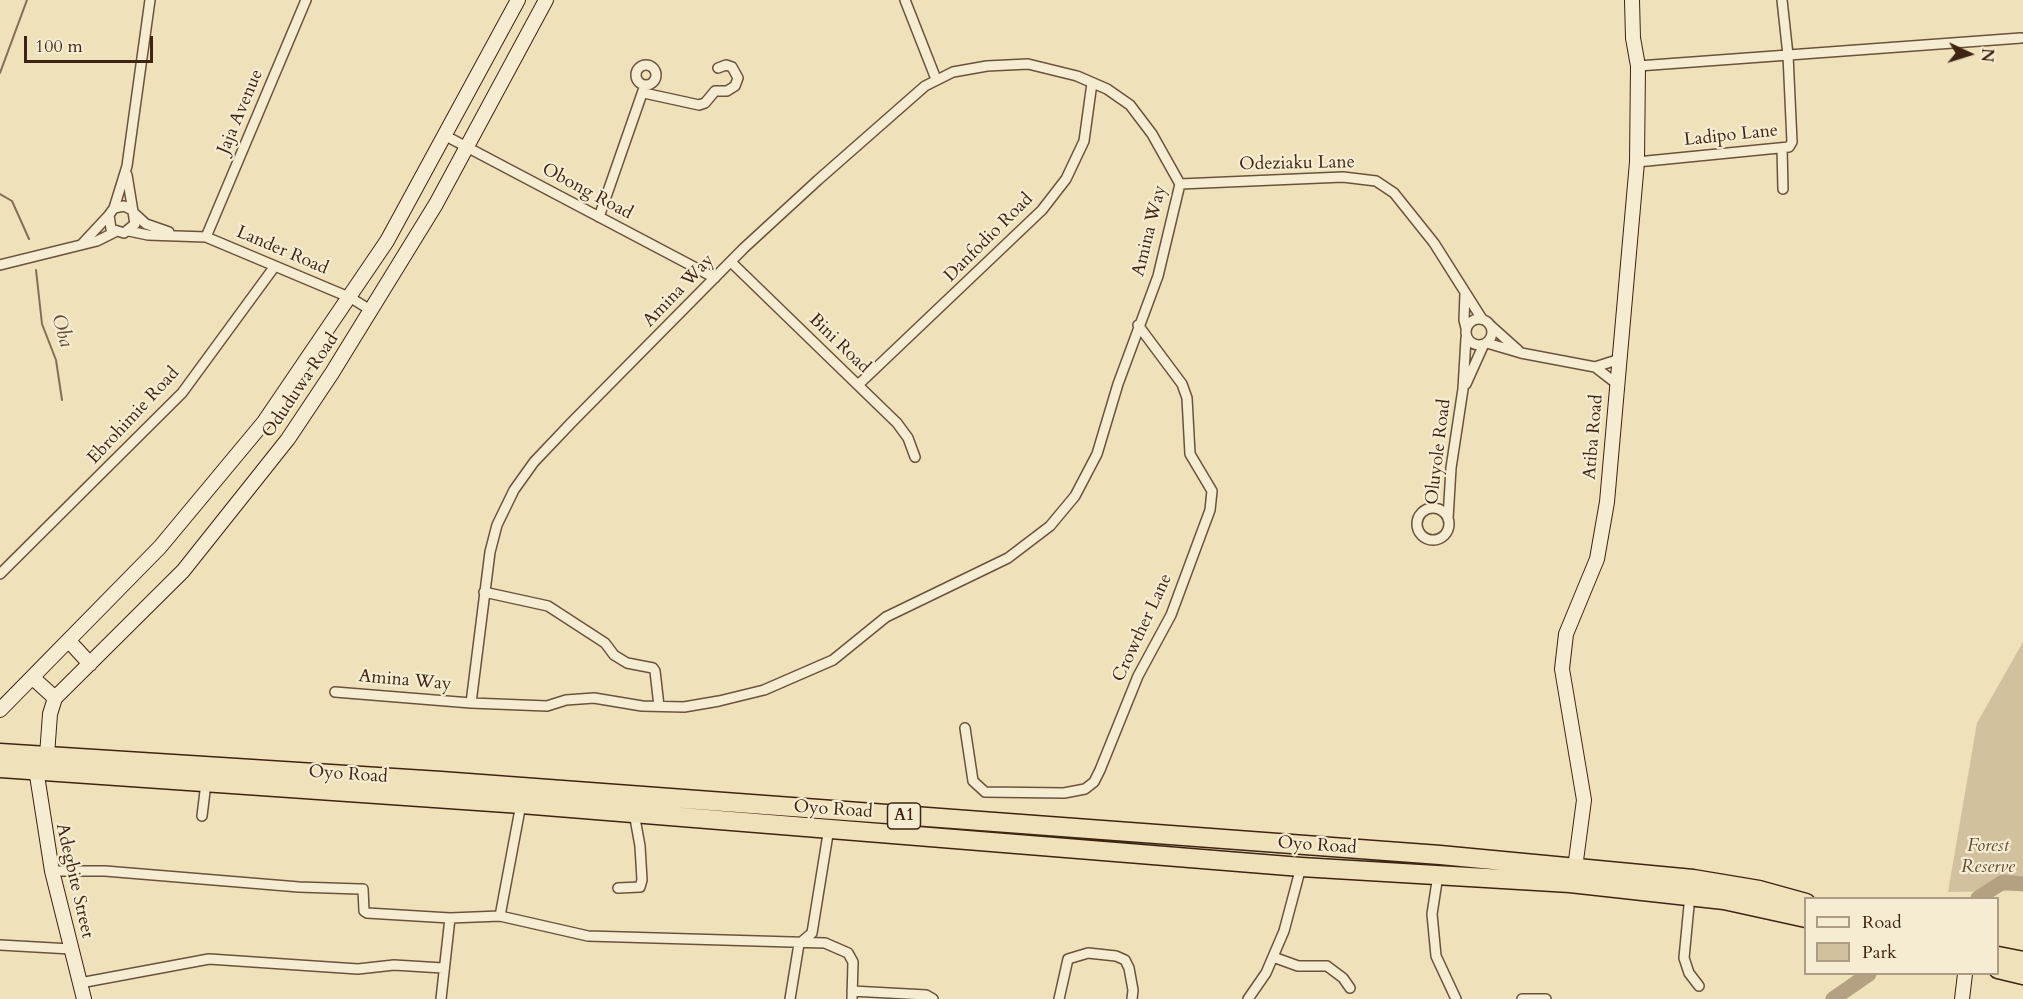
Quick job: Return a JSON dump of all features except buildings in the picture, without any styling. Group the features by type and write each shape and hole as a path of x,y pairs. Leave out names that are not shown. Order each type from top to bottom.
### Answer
{"highway":[{"name":"Oyo Road","path":"42,762 206,783 401,787 521,804 1301,867 1438,874 1690,895 1725,892 1804,903"},
{"name":"Oyo Road","path":"2,763 42,762 1440,855 1644,873 1725,892 1804,917"},
{"path":"1999,956 2023,961"},
{"path":"1999,969 2023,975"}],"street":[{"path":"115,232 109,224 127,166 150,0"},
{"name":"Jaja Avenue","path":"206,237 306,0"},
{"name":"Oduduwa Road","path":"0,710 160,547 214,485 264,422 351,298 387,241 518,0"},
{"name":"Oduduwa Road","path":"55,698 183,572 288,439 372,311 436,204 546,0"},
{"path":"905,0 936,79"},
{"name":"Atiba Road","path":"1575,868 1584,800 1562,669 1566,634 1597,559 1603,532 1637,162 1638,66 1633,38 1632,0"},
{"name":"Ladipo Lane","path":"1637,162 1789,147 1791,142 1788,55 1782,0"},
{"path":"1638,66 2021,38"},
{"name":"Amina Way","path":"335,692 471,703 547,706 566,700 594,698 684,707 764,690 833,660 886,617 1008,558 1050,526 1074,496 1097,454 1138,325 1158,276 1180,184 1152,134 1130,105 1107,89 1058,70 1016,63 987,66 936,79 818,180 730,262 572,422 527,471 514,490 497,525 490,552 471,703"},
{"path":"598,217 645,89 699,105 705,103 715,91 727,91 735,86 738,78 732,67 726,65 718,68"},
{"name":"Danfodio Road","path":"858,385 1042,210 1066,179 1084,141 1092,83"},
{"name":"Obong Road","path":"444,135 715,278"},
{"path":"1782,148 1783,189"},
{"path":"0,265 82,244 115,232 129,231 135,224 128,190 127,166"},
{"name":"Odeziaku Lane","path":"1180,184 1343,177 1376,181 1394,193 1434,243 1482,319"},
{"path":"82,244 112,212 124,206 133,212"},
{"name":"Lander Road","path":"133,212 146,224 174,234"},
{"name":"Lander Road","path":"129,231 148,235 174,234 206,237 351,298 372,311"},
{"name":"Bini Road","path":"730,262 897,423 908,438 915,457"},
{"name":"Ebrohimie Road","path":"0,574 182,393 275,266"},
{"path":"1465,294 1466,333 1477,345 1485,344 1595,367 1617,384"},
{"path":"1466,333 1472,320 1482,319 1521,353"},
{"name":"Crowther Lane","path":"965,728 973,781 985,792 1064,793 1085,789 1097,776 1138,676 1171,615 1210,510 1212,491 1190,454 1187,398 1182,384 1138,325"},
{"path":"1485,344 1491,338 1490,325"},
{"name":"Oluyole Road","path":"1448,519 1451,468 1463,389 1466,333"},
{"name":"Oluyole Road","path":"1463,389 1485,344"},
{"path":"1595,367 1620,359"},
{"path":"484,592 548,606 583,631 605,643 614,655 627,663 653,668 659,706"},
{"path":"69,641 90,664"},
{"path":"33,678 55,698 42,762"},
{"name":"Adegbite Street","path":"42,762 52,871 84,999"},
{"path":"202,816 206,783"},
{"path":"500,916 521,804"},
{"path":"618,888 640,887 642,880 640,846 634,813"},
{"path":"790,999 799,944 812,933 829,828"},
{"path":"1440,855 1432,914 1436,956 1456,999"},
{"path":"1248,999 1266,973 1284,931 1301,867"},
{"path":"52,871 105,871 299,887 359,889 363,890 364,911 367,913 450,918 500,916 588,936 825,944 849,953 854,962 852,995 926,995 933,999"},
{"path":"1690,895 1684,958 1689,973 1699,986"},
{"path":"441,999 450,918"},
{"path":"0,945 71,949"},
{"path":"1059,999 1068,959 1088,953 1116,956 1125,960 1131,979 1131,999"},
{"path":"1273,957 1298,966 1327,966 1343,978 1350,988"},
{"path":"80,983 209,959 358,969 394,965 443,968"},
{"path":"1962,999 1965,975"},
{"path":"1522,999 1546,999"}],"green space":[{"name":"Forest Reserve","path":"2023,642 2023,891 1948,892 1977,723"}],"waterway":[{"name":"Oba","path":"0,73 27,0"},
{"name":"Oba","path":"0,194 12,201 29,239"},
{"name":"Oba","path":"36,270 42,324 56,360 62,400"},
{"path":"1980,897 2003,882 2023,884"},
{"path":"1833,999 1868,975"}]}
